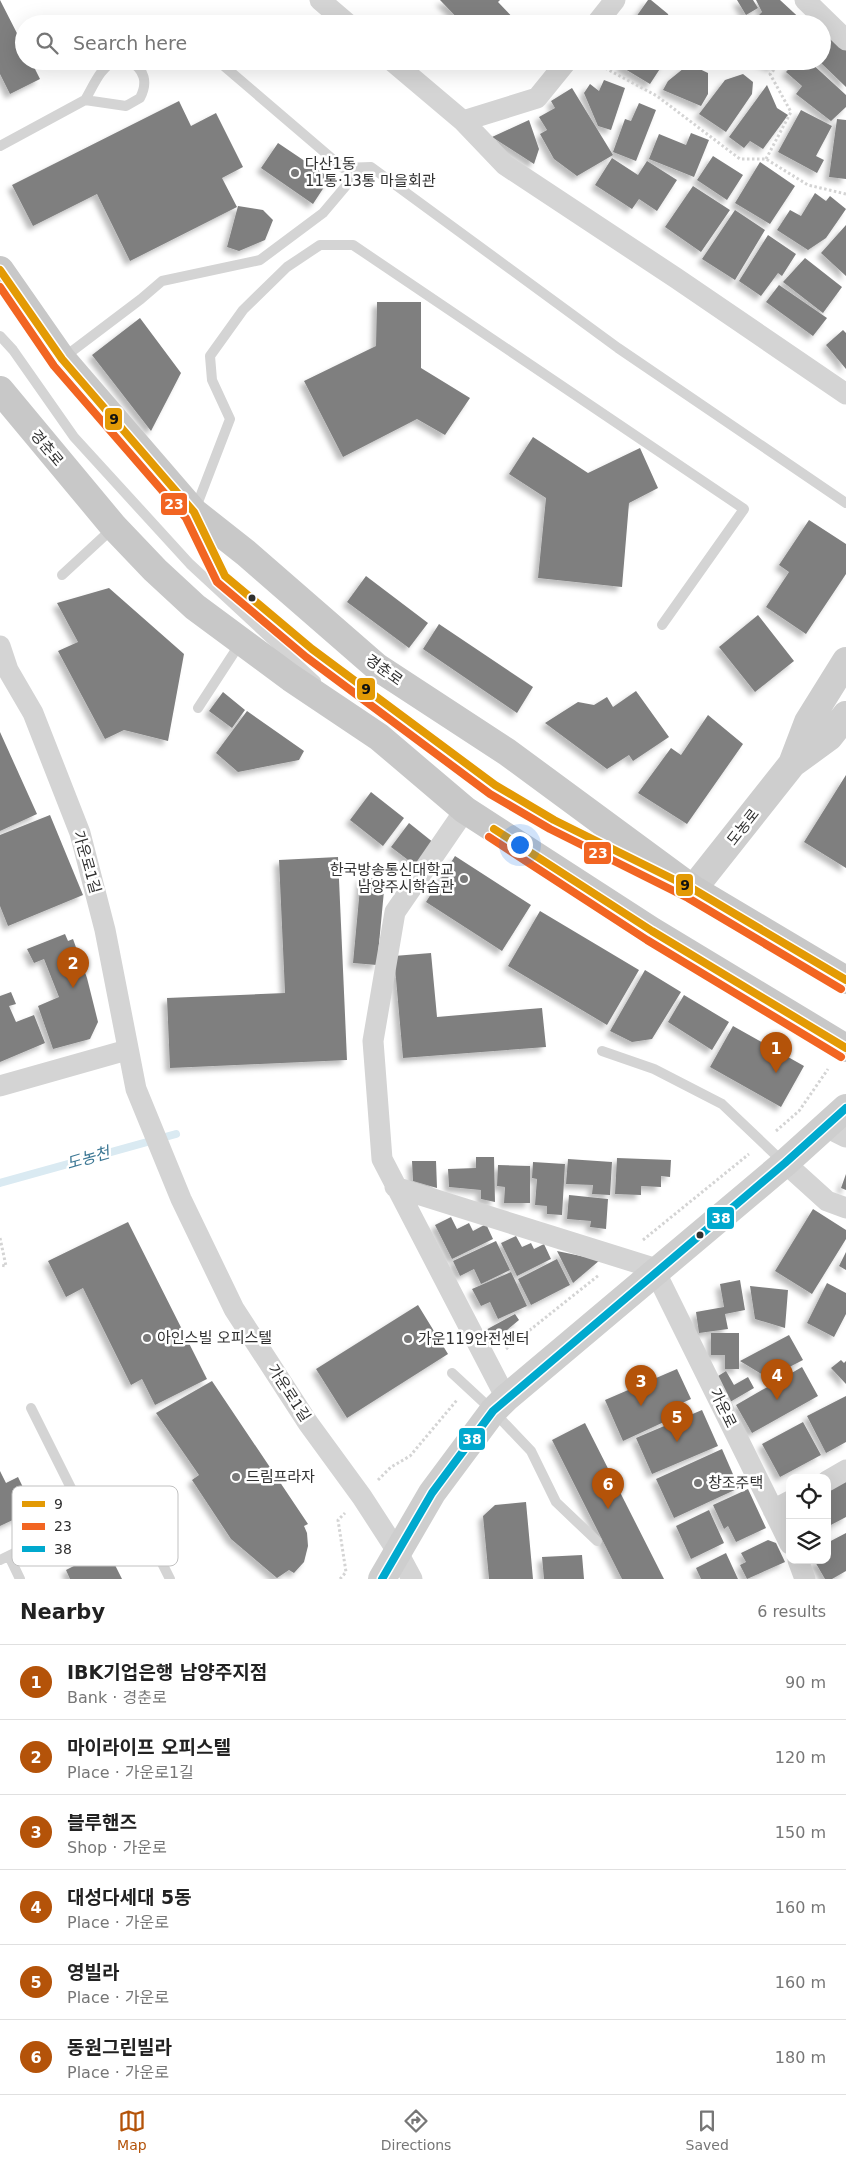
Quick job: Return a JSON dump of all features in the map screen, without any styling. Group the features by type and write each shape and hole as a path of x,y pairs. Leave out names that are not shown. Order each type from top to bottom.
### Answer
{"main road":[{"name":"경춘로","path":"0,270 62,359 194,512 246,553 377,667 507,752 693,889 846,980"},
{"name":"경춘로","path":"0,390 114,527 195,607 290,678 379,737 465,810 652,931 838,1044"}],"street":[{"path":"320,0 338,15"},
{"path":"603,15 615,0"},
{"path":"805,0 820,15"},
{"path":"831,25 846,40"},
{"path":"403,70 463,121 505,165 676,278 846,394"},
{"path":"463,121 537,98 560,70"},
{"name":"가운로1길","path":"0,646 4,672 33,713 80,833 106,930 127,1050 136,1089 181,1199 234,1310 308,1422 349,1478 397,1551 412,1579"},
{"name":"도농로","path":"792,764 808,722 846,661"},
{"name":"도농로","path":"693,889 792,764 829,737 846,716"},
{"path":"465,810 395,912 373,1041 382,1159 500,1404"},
{"path":"0,1086 127,1050"},
{"path":"382,1579 432,1494 500,1404 785,1163 836,1132 846,1108"},
{"path":"785,1163 828,1201 846,1208"},
{"path":"395,1187 658,1271"},
{"name":"가운로","path":"658,1271 781,1505 786,1527"},
{"path":"831,1478 846,1470"},
{"path":"799,1564 805,1579"}],"lane":[{"path":"0,146 85,100 103,70"},
{"path":"85,100 126,106 140,98 145,84 144,75 141,70"},
{"path":"229,70 344,168 371,166 618,348 846,503"},
{"path":"62,359 162,281 260,260 323,214 361,168"},
{"path":"194,512 230,419 212,380 210,356 243,310 287,267 320,245 353,245 744,509 662,625"},
{"path":"0,336 13,350 74,436 190,564 379,737"},
{"path":"62,576 114,527"},
{"path":"198,708 241,642"},
{"path":"602,1051 654,1070 722,1104 785,1163"},
{"path":"452,1373 500,1404 531,1451 556,1502 597,1540"},
{"path":"31,1408 70,1486"},
{"path":"4,1558 20,1579"},
{"path":"164,1566 170,1579"}],"path":[{"path":"609,70 658,96 740,159 766,159 808,185 846,194"},
{"path":"766,159 791,112 770,74 774,70"},
{"path":"0,1238 6,1266 0,1265"}],"building":[{"path":"0,0 15,29 15,70 36,70 40,79 10,94 0,74"},
{"path":"440,0 500,0 498,2 510,15 454,15"},
{"path":"648,0 651,0 668,15 637,15"},
{"path":"737,0 753,0 758,8 746,15"},
{"path":"756,0 780,0 796,15 759,15 762,12"},
{"path":"831,33 846,47 846,87 828,70 831,70"},
{"path":"627,70 659,70 650,84"},
{"path":"682,70 702,70 708,73 708,94 701,106 663,90 668,81"},
{"path":"788,70 819,70 846,95 846,107 831,121 796,94 802,86 786,72"},
{"path":"743,74 753,82 752,94 726,132 699,114 725,80"},
{"path":"604,80 625,88 611,130 598,126 584,93 590,84 599,91"},
{"path":"767,85 777,108 788,115 763,149 750,141 744,148 729,137"},
{"path":"572,88 613,155 577,176 554,159 540,134 547,130 539,117 555,108 551,101"},
{"path":"179,101 191,126 216,113 243,167 222,178 237,207 130,261 97,194 33,226 12,185"},
{"path":"639,103 656,110 636,161 613,152 625,119 631,121"},
{"path":"801,110 832,126 816,156 824,160 817,173 778,152"},
{"path":"837,119 846,120 846,179 829,177"},
{"path":"529,120 539,149 534,164 492,137"},
{"path":"691,133 709,140 694,177 649,159 659,134 686,145"},
{"name":"다산1동 11통·13통 마을회관","path":"278,143 330,178 313,204 261,168"},
{"path":"713,156 743,175 727,200 697,180"},
{"path":"612,158 638,175 647,161 677,180 657,211 639,199 632,209 595,185"},
{"path":"760,162 795,186 770,224 735,203"},
{"path":"693,186 730,210 701,252 665,227"},
{"path":"815,193 826,201 830,196 846,209 826,238 808,250 777,230 790,210 801,216"},
{"path":"238,206 263,210 273,220 265,240 239,251 227,247"},
{"path":"735,210 765,230 735,280 702,259"},
{"path":"846,225 846,276 821,253"},
{"path":"768,235 796,254 782,276 778,273 761,296 739,281"},
{"path":"805,258 842,287 823,313 783,282"},
{"path":"779,285 827,318 813,336 766,302"},
{"path":"377,302 421,302 421,368 470,398 445,435 417,419 343,457 304,381 376,346"},
{"path":"140,318 181,373 151,431 92,355"},
{"path":"843,330 846,333 846,369 826,345"},
{"path":"533,437 588,473 640,448 658,488 629,503 622,587 538,578 546,498 509,474"},
{"path":"809,520 846,544 846,574 806,634 766,607 789,572 779,565"},
{"path":"366,576 428,623 409,648 347,602"},
{"path":"109,588 184,654 168,741 124,730 105,739 58,651 78,642 57,603"},
{"path":"758,615 794,661 755,692 719,647"},
{"path":"439,624 533,687 517,713 423,649"},
{"path":"636,691 669,737 633,761 629,755 607,769 545,723 578,702 594,705 607,697 613,707"},
{"path":"223,692 245,710 232,728 209,711"},
{"path":"247,711 304,751 299,760 238,772 216,753"},
{"path":"708,715 743,744 687,824 638,793 671,748 681,755"},
{"path":"0,732 37,814 0,831"},
{"path":"846,775 846,868 804,842"},
{"path":"371,792 404,818 383,846 350,820"},
{"path":"50,815 83,895 8,926 0,906 0,835"},
{"path":"409,823 434,843 416,866 391,847"},
{"path":"455,856 531,905 502,951 426,902"},
{"path":"338,857 347,1060 170,1068 167,998 285,993 279,860"},
{"path":"361,877 385,880 377,965 353,963"},
{"path":"540,911 639,970 607,1025 508,966"},
{"path":"65,934 68,941 73,939 87,978 98,1022 90,1039 53,1049 38,1006 59,997 44,959 34,963 27,949"},
{"path":"431,953 437,1017 542,1008 546,1047 403,1058 394,956"},
{"path":"645,970 681,992 652,1039 632,1042 610,1031"},
{"path":"11,992 16,1004 9,1006 16,1022 34,1015 45,1043 0,1062 0,996"},
{"path":"684,995 729,1022 712,1050 668,1022"},
{"path":"733,1026 804,1066 781,1107 710,1067"},
{"path":"476,1157 494,1157 495,1202 481,1199 481,1190 449,1187 448,1169 476,1168"},
{"path":"617,1158 671,1160 670,1177 661,1176 661,1187 641,1186 641,1195 615,1194"},
{"path":"568,1159 612,1162 610,1195 592,1194 593,1185 566,1184"},
{"path":"412,1161 436,1161 437,1188 413,1181"},
{"path":"533,1162 565,1164 562,1215 547,1214 547,1206 535,1205 537,1179 532,1178"},
{"path":"498,1165 530,1166 530,1203 504,1203 505,1187 497,1186"},
{"path":"846,1174 846,1190 841,1188"},
{"path":"569,1195 608,1199 606,1229 590,1227 591,1221 567,1219"},
{"path":"813,1209 846,1230 846,1239 812,1294 775,1271"},
{"path":"451,1217 457,1229 469,1223 473,1231 486,1224 493,1239 452,1259 435,1225"},
{"name":"아인스빌 오피스텔","path":"128,1222 207,1379 155,1405 142,1379 131,1385 83,1288 66,1297 48,1261"},
{"path":"516,1236 522,1247 531,1243 534,1249 544,1244 551,1259 517,1276 501,1243"},
{"path":"496,1241 510,1270 481,1284 474,1269 460,1276 453,1261"},
{"path":"557,1251 600,1260 573,1283"},
{"path":"846,1252 846,1270 839,1266"},
{"path":"557,1259 570,1285 531,1305 518,1279"},
{"path":"511,1272 527,1306 498,1319 490,1302 481,1306 472,1289"},
{"path":"740,1280 745,1310 725,1314 728,1329 699,1333 696,1312 724,1307 720,1284"},
{"path":"827,1283 846,1293 846,1314 834,1337 807,1323"},
{"path":"750,1286 788,1290 785,1328 755,1319"},
{"path":"418,1305 448,1354 347,1418 316,1369"},
{"path":"515,1314 519,1320 489,1345 482,1332"},
{"path":"711,1333 739,1333 739,1369 725,1369 725,1355 711,1355"},
{"path":"789,1335 803,1360 768,1378 740,1361"},
{"path":"841,1360 844,1363 846,1361 846,1384 831,1368"},
{"path":"802,1367 818,1396 752,1433 736,1405"},
{"path":"677,1369 691,1399 662,1412 666,1421 623,1441 605,1400"},
{"path":"726,1371 734,1385 748,1377 754,1388 730,1402 715,1378"},
{"name":"드림프라자","path":"212,1381 308,1524 304,1526 307,1533 308,1546 304,1562 294,1573 289,1570 277,1578 231,1539 192,1480 199,1475 156,1413"},
{"path":"846,1396 846,1442 826,1453 807,1416"},
{"path":"702,1410 718,1446 652,1474 636,1438"},
{"path":"803,1422 821,1455 780,1477 762,1444"},
{"path":"585,1423 664,1579 622,1579 552,1440"},
{"name":"창조주택","path":"722,1449 739,1488 674,1518 656,1479"},
{"path":"0,1471 6,1483 18,1477 22,1486 12,1486 12,1520 0,1526"},
{"path":"846,1480 846,1517 831,1525 831,1519 831,1485"},
{"path":"748,1489 766,1528 736,1542 728,1526 724,1529 713,1505"},
{"path":"526,1502 533,1579 489,1579 483,1516 495,1505"},
{"path":"709,1510 724,1543 691,1559 676,1526"},
{"path":"846,1533 846,1571 832,1579 825,1579 816,1564 831,1564 831,1541"},
{"path":"768,1540 776,1543 785,1562 747,1579 740,1565 746,1562 741,1553"},
{"path":"726,1553 738,1579 701,1579 696,1568"},
{"path":"582,1555 584,1579 544,1579 542,1557"},
{"path":"74,1566 116,1566 122,1579 70,1579 66,1570"}],"waterway":[{"name":"도농천","path":"0,1183 176,1134"}],"transit line":[{"name":"9","path":"0,270 62,359 194,512 225,576 312,649 495,785 554,820 693,889 846,980"},
{"name":"23","path":"0,287 54,366 186,518 217,582 306,657 490,794 550,829 688,898 841,989"},
{"name":"9","path":"494,829 652,931 846,1048"},
{"name":"23","path":"489,837 647,940 841,1057"},
{"name":"38","path":"382,1579 432,1493 493,1411 785,1163 846,1108"}],"place":[{"name":"다산1동 11통·13통 마을회관","path":"295,173"},
{"name":"한국방송통신대학교 남양주시학습관","path":"464,879"},
{"name":"마이라이프 오피스텔","path":"73,988"},
{"name":"IBK기업은행 남양주지점","path":"776,1073"},
{"name":"아인스빌 오피스텔","path":"147,1338"},
{"name":"가운119안전센터","path":"408,1339"},
{"name":"대성다세대 5동","path":"777,1400"},
{"name":"블루핸즈","path":"641,1406"},
{"name":"영빌라","path":"677,1442"},
{"name":"드림프라자","path":"236,1477"},
{"name":"창조주택","path":"698,1483"},
{"name":"동원그린빌라","path":"608,1509"}]}
